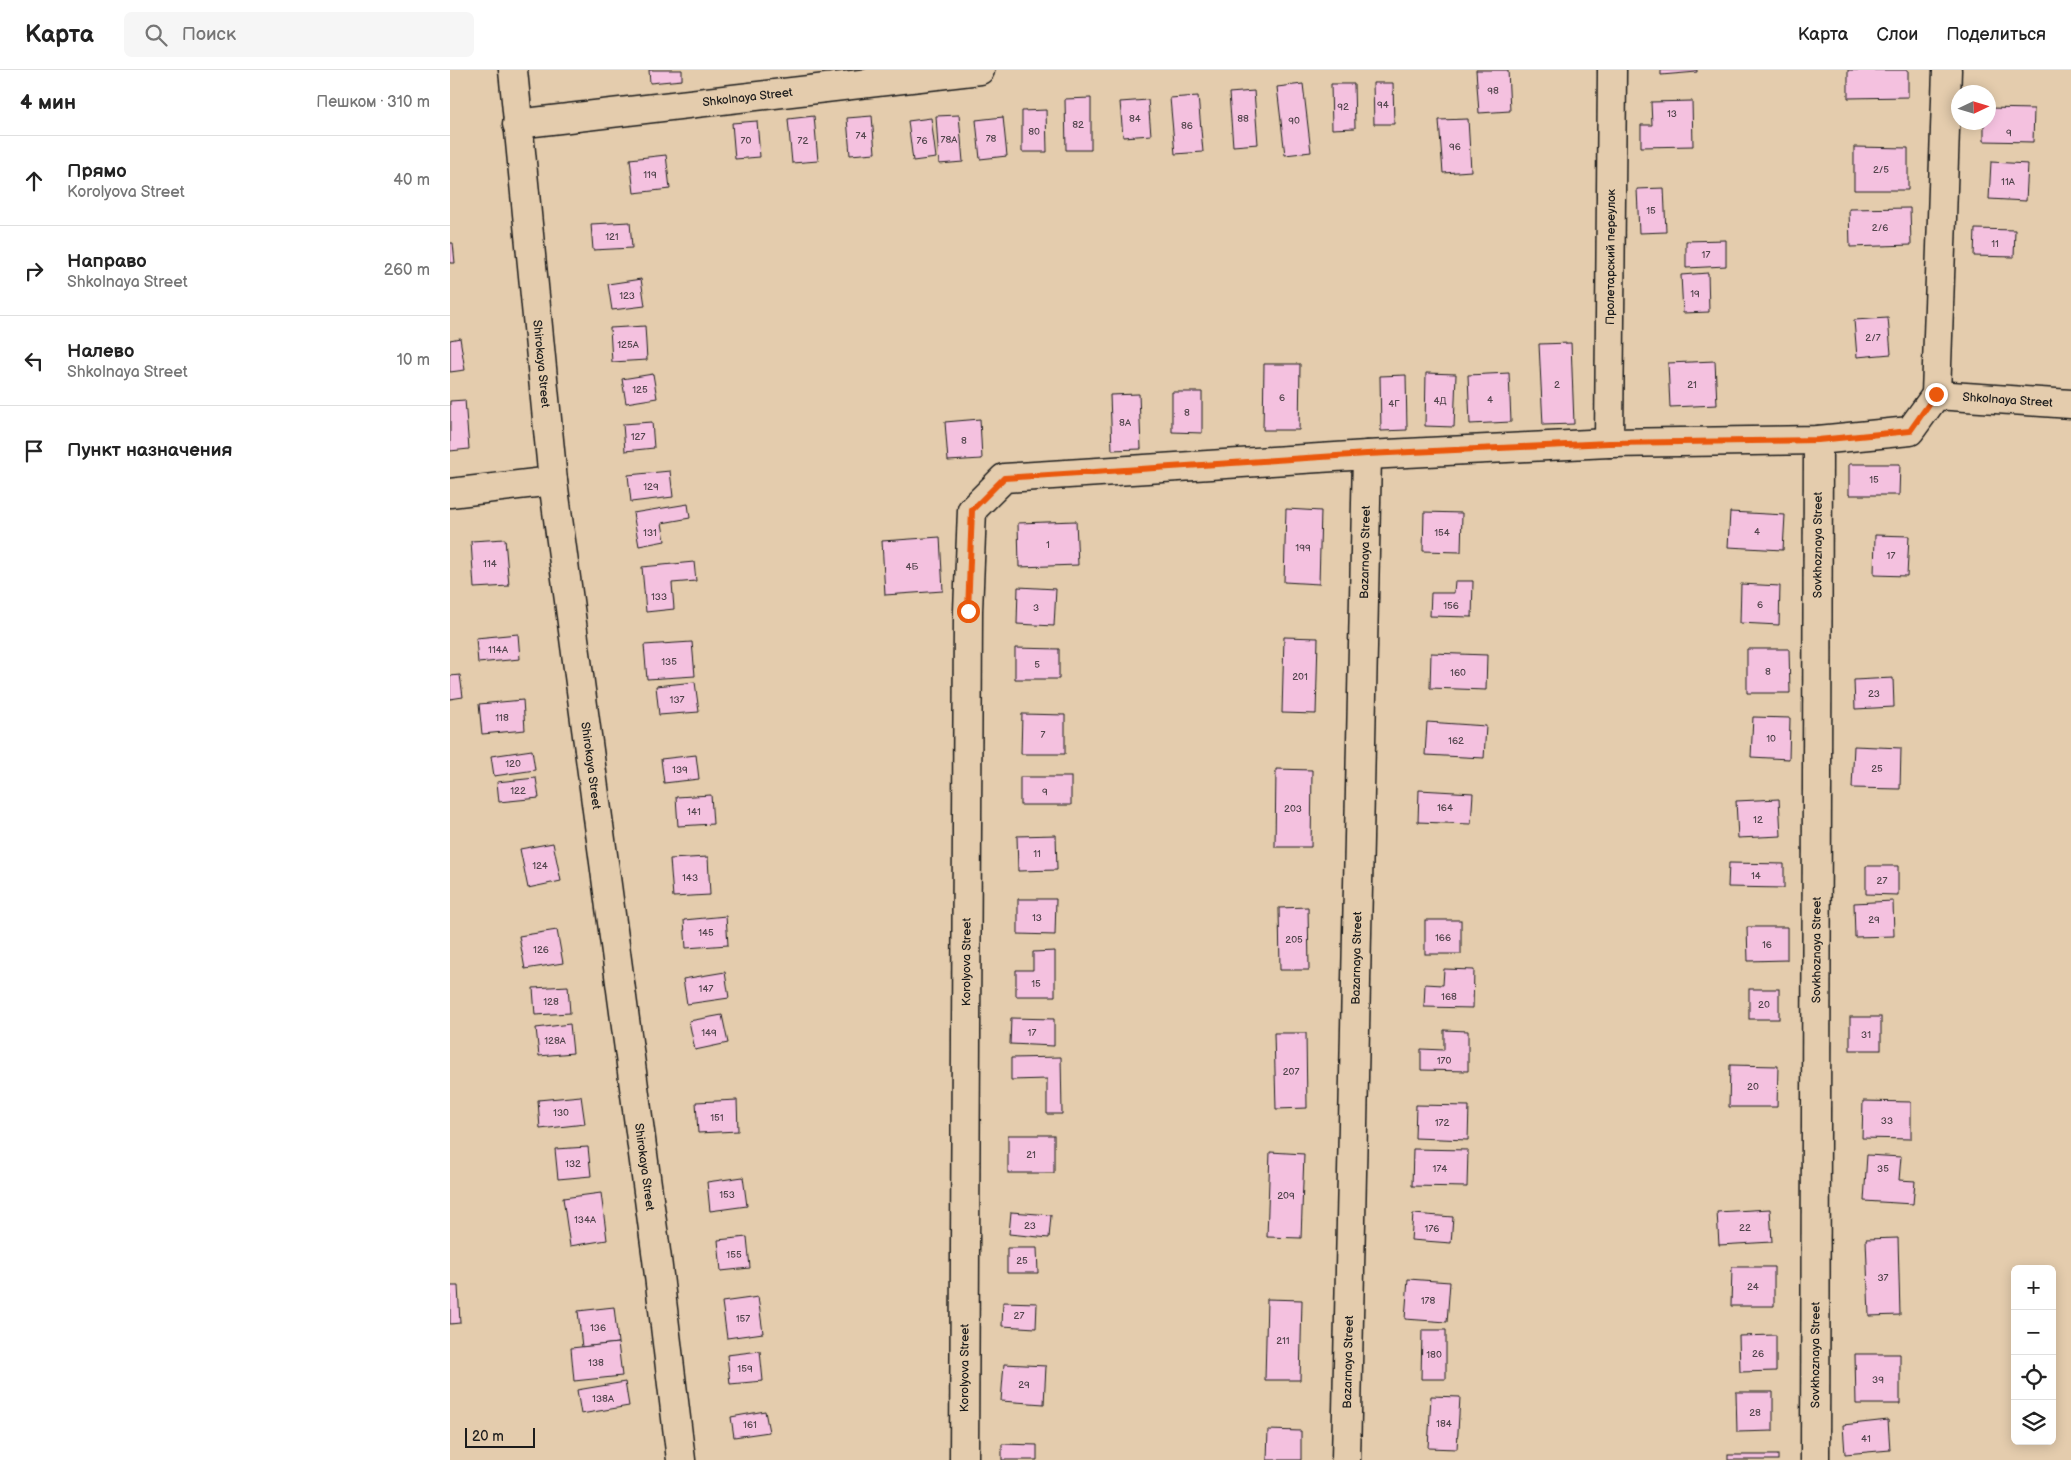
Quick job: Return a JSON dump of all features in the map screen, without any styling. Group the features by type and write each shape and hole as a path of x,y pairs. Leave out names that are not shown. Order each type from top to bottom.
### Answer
{"street":[{"name":"Shirokaya Street","path":"513,70 553,481 656,1249 681,1460"},
{"name":"Shkolnaya Street","path":"518,124 980,70"},
{"name":"Пролетарский переулок","path":"1609,443 1612,70"},
{"path":"964,1460 968,621 972,510 1004,478 1367,454 1609,443 1818,440 1910,431 1936,394 1947,70"},
{"name":"Shkolnaya Street","path":"1936,394 2071,404"},
{"name":"Sovkhoznaya Street","path":"1815,1460 1818,440"},
{"name":"Bazarnaya Street","path":"1346,1460 1367,454"},
{"path":"450,492 553,481"}],"building":[{"path":"649,70 682,70 682,80 650,83"},
{"path":"1476,70 1508,70 1510,111 1479,113"},
{"path":"1661,70 1697,70 1697,72 1661,75"},
{"path":"1848,70 1908,70 1908,97 1848,98"},
{"path":"1373,83 1393,83 1394,124 1374,124"},
{"path":"1303,84 1311,152 1285,155 1277,87"},
{"path":"1331,84 1354,84 1355,128 1332,129"},
{"path":"1254,91 1258,144 1233,146 1229,93"},
{"path":"1198,96 1203,152 1175,154 1170,98"},
{"path":"1091,98 1091,150 1066,150 1065,99"},
{"path":"1148,100 1151,135 1123,137 1120,102"},
{"path":"1692,101 1693,146 1641,147 1641,125 1652,125 1651,102"},
{"path":"1996,108 2034,109 2033,142 1984,141 1984,130 1996,130"},
{"path":"1046,110 1047,152 1022,152 1022,111"},
{"path":"959,115 963,162 939,164 936,116"},
{"path":"814,116 818,161 792,163 788,119"},
{"path":"872,116 875,153 850,155 847,118"},
{"path":"1003,117 1007,156 980,159 976,120"},
{"path":"931,118 936,158 913,161 908,121"},
{"path":"1468,119 1471,171 1443,173 1439,120"},
{"path":"757,121 760,157 735,159 732,123"},
{"path":"1854,147 1908,148 1908,190 1854,190"},
{"path":"666,155 670,189 634,193 630,159"},
{"path":"1991,162 2028,164 2026,201 1989,199"},
{"path":"1664,188 1666,232 1639,233 1637,189"},
{"path":"1910,208 1911,245 1850,247 1849,209"},
{"path":"630,222 632,248 593,250 591,224"},
{"path":"1975,229 2015,230 2014,257 1974,256"},
{"path":"1726,240 1726,266 1686,268 1686,241"},
{"path":"450,243 453,243 455,263 450,263"},
{"path":"1708,273 1709,312 1683,313 1681,275"},
{"path":"641,279 645,306 612,310 608,284"},
{"path":"1888,318 1891,354 1857,357 1854,320"},
{"path":"645,326 647,360 612,362 610,328"},
{"path":"460,338 465,370 450,372 450,340"},
{"path":"1571,343 1574,424 1543,425 1539,344"},
{"path":"1715,361 1717,405 1670,407 1668,363"},
{"path":"1264,364 1300,364 1299,430 1263,430"},
{"path":"1426,373 1456,374 1454,427 1425,426"},
{"path":"1509,373 1511,422 1470,424 1468,375"},
{"path":"653,374 657,398 626,403 622,379"},
{"path":"1406,375 1407,430 1381,431 1380,376"},
{"path":"1172,392 1202,392 1202,433 1172,432"},
{"path":"1139,394 1141,449 1112,450 1110,395"},
{"path":"465,400 469,449 450,451 450,401"},
{"path":"980,419 982,459 948,461 945,422"},
{"path":"652,422 654,448 625,451 623,424"},
{"path":"1849,464 1900,464 1899,495 1849,495"},
{"path":"670,471 673,497 631,502 628,475"},
{"path":"688,504 690,518 662,523 665,541 639,546 633,513"},
{"path":"1286,509 1321,511 1319,584 1284,582"},
{"path":"1424,512 1462,513 1461,552 1423,551"},
{"path":"1730,512 1785,515 1783,550 1728,547"},
{"path":"1076,521 1078,565 1019,567 1018,523"},
{"path":"1875,535 1909,536 1907,576 1874,575"},
{"path":"940,537 943,591 885,595 882,541"},
{"path":"505,539 509,586 474,588 471,541"},
{"path":"694,562 696,581 672,583 674,609 646,612 642,567"},
{"path":"1455,581 1473,581 1472,617 1430,616 1431,593 1454,593"},
{"path":"1741,584 1780,586 1779,625 1740,623"},
{"path":"1018,587 1056,589 1054,626 1017,624"},
{"path":"518,634 520,659 478,663 476,638"},
{"path":"1284,637 1318,638 1316,714 1282,713"},
{"path":"692,642 695,676 647,679 644,645"},
{"path":"1015,648 1059,649 1059,679 1015,679"},
{"path":"1747,649 1789,649 1790,693 1747,693"},
{"path":"1431,653 1487,655 1486,690 1430,688"},
{"path":"460,675 463,697 450,699 450,676"},
{"path":"1893,678 1894,707 1855,709 1854,680"},
{"path":"695,682 699,712 659,715 656,686"},
{"path":"523,700 525,730 482,734 479,704"},
{"path":"1022,714 1065,715 1065,754 1021,754"},
{"path":"1753,717 1790,718 1789,759 1751,757"},
{"path":"1427,722 1486,726 1484,758 1425,755"},
{"path":"1854,746 1901,748 1900,789 1852,788"},
{"path":"532,750 535,770 494,776 491,756"},
{"path":"696,755 699,779 664,783 661,759"},
{"path":"1276,769 1312,770 1311,847 1275,847"},
{"path":"1020,777 1071,777 1071,805 1020,805"},
{"path":"536,778 539,798 499,802 497,782"},
{"path":"1419,790 1473,793 1471,824 1418,822"},
{"path":"711,795 713,824 678,826 676,797"},
{"path":"1779,799 1781,836 1738,838 1736,801"},
{"path":"1056,835 1057,870 1018,871 1017,836"},
{"path":"553,843 561,881 528,888 520,849"},
{"path":"708,857 710,895 673,897 670,859"},
{"path":"1729,863 1784,864 1784,888 1728,887"},
{"path":"1866,866 1898,866 1898,895 1866,894"},
{"path":"1018,899 1056,899 1055,935 1018,934"},
{"path":"1893,901 1894,936 1855,937 1854,903"},
{"path":"1308,907 1309,970 1280,970 1279,908"},
{"path":"726,916 728,945 686,948 684,920"},
{"path":"1425,920 1461,920 1461,954 1425,954"},
{"path":"1747,927 1787,927 1787,960 1748,961"},
{"path":"557,930 563,963 525,969 519,936"},
{"path":"1055,951 1055,996 1016,996 1016,970 1033,970 1033,952"},
{"path":"1444,969 1474,970 1473,1008 1424,1007 1425,984 1443,985"},
{"path":"725,972 729,998 687,1004 683,979"},
{"path":"568,986 570,1013 535,1015 533,988"},
{"path":"1749,989 1779,989 1779,1019 1749,1019"},
{"path":"722,1015 728,1043 695,1050 689,1021"},
{"path":"1850,1017 1881,1017 1881,1050 1850,1050"},
{"path":"1011,1018 1054,1019 1054,1046 1010,1044"},
{"path":"570,1024 573,1053 539,1056 536,1028"},
{"path":"1444,1030 1468,1031 1468,1071 1421,1070 1421,1049 1444,1050"},
{"path":"1274,1033 1306,1033 1307,1108 1276,1109"},
{"path":"1061,1057 1062,1114 1047,1114 1047,1079 1011,1080 1011,1058"},
{"path":"1730,1065 1778,1066 1777,1107 1729,1107"},
{"path":"581,1096 585,1124 540,1129 538,1100"},
{"path":"737,1100 738,1131 698,1133 696,1102"},
{"path":"1863,1101 1911,1102 1911,1139 1862,1138"},
{"path":"1416,1105 1469,1106 1468,1140 1415,1138"},
{"path":"1008,1135 1054,1135 1054,1173 1008,1173"},
{"path":"588,1147 591,1176 558,1179 555,1149"},
{"path":"1413,1149 1468,1150 1467,1187 1412,1186"},
{"path":"1270,1152 1304,1154 1301,1238 1267,1237"},
{"path":"1867,1155 1901,1157 1899,1180 1915,1181 1913,1204 1864,1201"},
{"path":"743,1177 747,1206 710,1211 707,1182"},
{"path":"601,1193 607,1240 570,1246 563,1198"},
{"path":"1770,1209 1772,1242 1719,1245 1717,1212"},
{"path":"1011,1212 1051,1215 1049,1238 1009,1234"},
{"path":"1413,1214 1453,1217 1451,1243 1411,1240"},
{"path":"747,1237 750,1268 721,1271 718,1240"},
{"path":"1898,1238 1900,1315 1869,1316 1866,1239"},
{"path":"1007,1248 1037,1248 1038,1273 1007,1273"},
{"path":"1732,1267 1774,1267 1774,1306 1731,1306"},
{"path":"1408,1279 1450,1282 1447,1322 1405,1319"},
{"path":"450,1286 458,1286 460,1323 450,1324"},
{"path":"758,1297 763,1333 727,1338 722,1302"},
{"path":"1267,1299 1302,1300 1300,1380 1265,1380"},
{"path":"1003,1302 1037,1303 1036,1328 1002,1326"},
{"path":"614,1307 618,1343 582,1347 578,1311"},
{"path":"1422,1330 1446,1330 1446,1379 1421,1379"},
{"path":"1776,1335 1776,1371 1740,1372 1739,1336"},
{"path":"618,1343 622,1376 574,1381 571,1348"},
{"path":"760,1351 763,1381 730,1384 727,1355"},
{"path":"1855,1354 1900,1354 1900,1404 1856,1404"},
{"path":"1004,1364 1046,1366 1044,1404 1001,1401"},
{"path":"625,1382 629,1406 581,1414 577,1390"},
{"path":"1736,1392 1773,1392 1773,1431 1737,1432"},
{"path":"1431,1396 1460,1397 1457,1449 1428,1448"},
{"path":"765,1411 769,1432 734,1437 731,1417"},
{"path":"1888,1420 1890,1450 1845,1454 1843,1425"},
{"path":"1268,1430 1301,1431 1301,1460 1267,1460"},
{"path":"1002,1444 1037,1445 1037,1460 1002,1460"},
{"path":"1728,1455 1778,1455 1778,1460 1728,1460"}],"route":[{"path":"968,611 972,510 1004,478 1367,454 1609,443 1818,440 1910,431 1936,394"}]}
